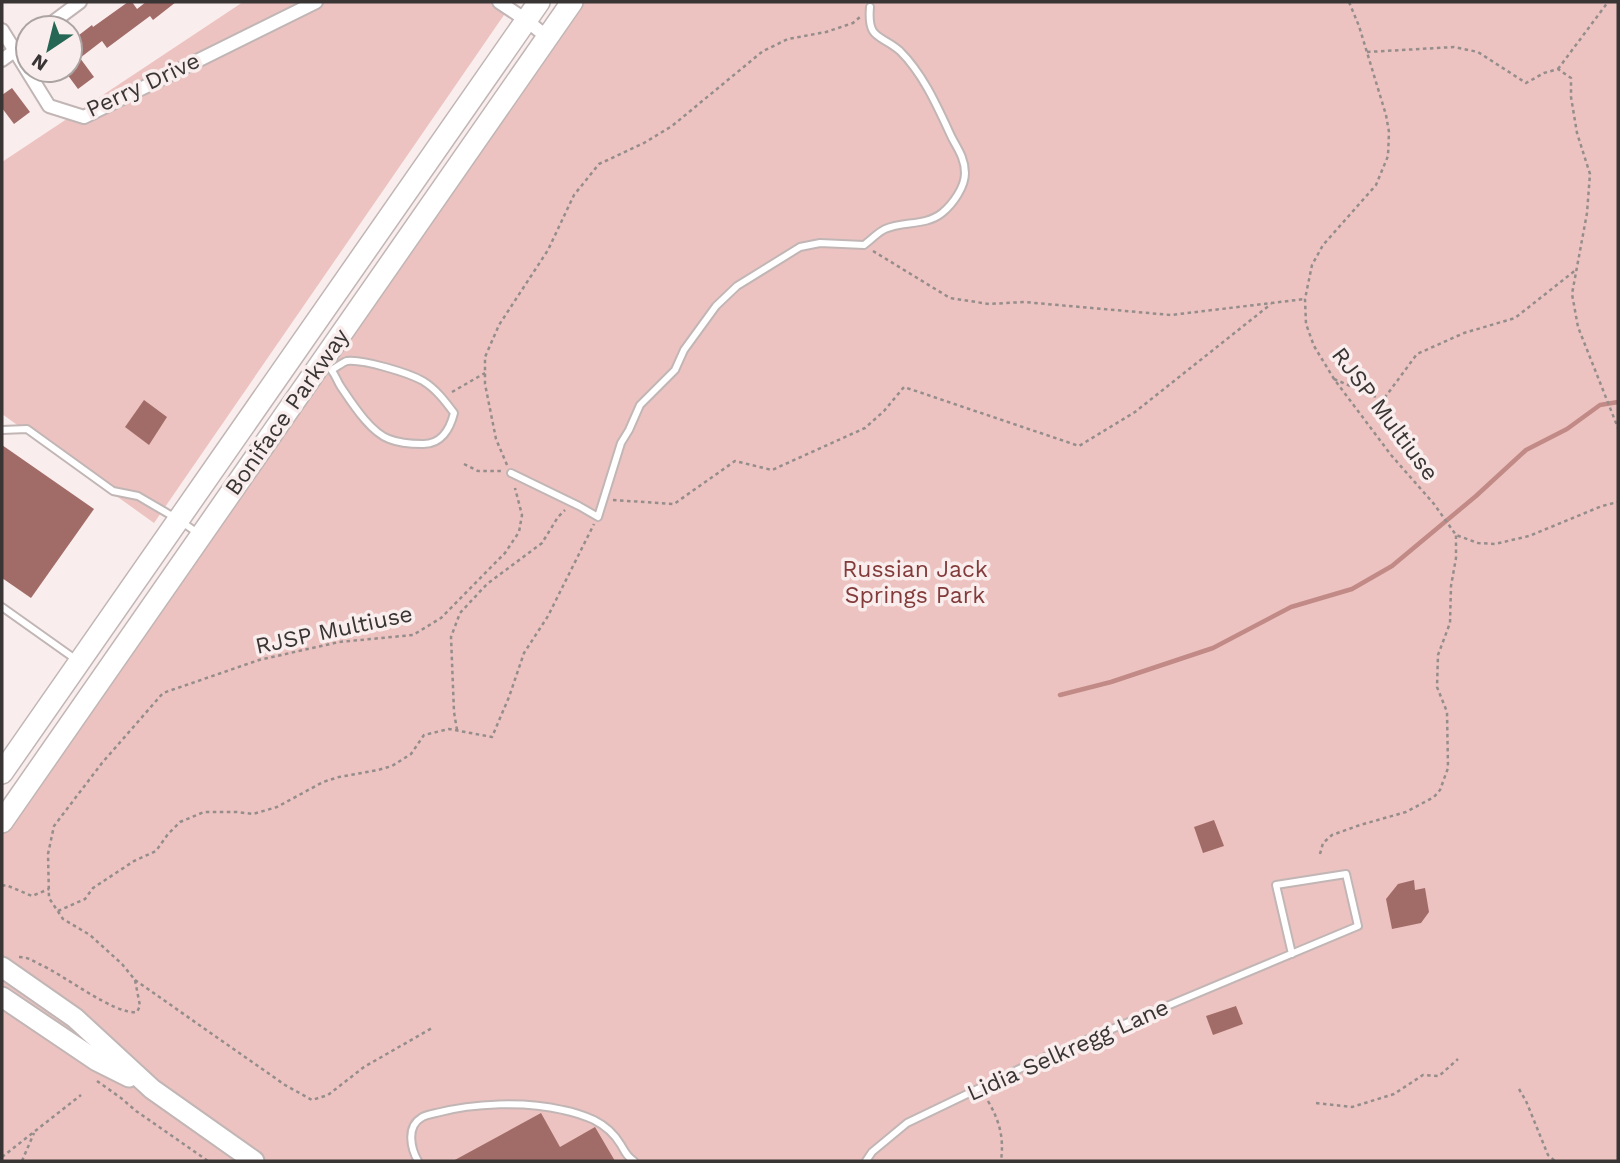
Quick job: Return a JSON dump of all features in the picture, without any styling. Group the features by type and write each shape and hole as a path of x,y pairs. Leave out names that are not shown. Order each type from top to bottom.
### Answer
{"main road":[{"name":"Boniface Parkway","path":"2,773 538,2"},
{"name":"Boniface Parkway","path":"2,822 201,535 327,365 572,2"},
{"path":"8,964 75,1018 152,1089 254,1161"},
{"path":"2,998 97,1061 152,1089"}],"street":[{"path":"64,14 80,2"},
{"name":"Perry Drive","path":"35,84 49,106 84,117 316,2"},
{"path":"499,2 547,37"},
{"name":"Perry Drive","path":"2,30 14,49"}],"lane":[{"path":"511,473 598,517 621,443 640,405 675,370 684,350 716,306 737,286 800,247 820,243 864,245 885,229 933,219 942,213 961,190 965,174 963,158 941,112 920,76 899,51 875,35 869,21 870,7"},
{"path":"346,361 373,365 422,381 443,397 454,413 451,426 441,439 428,444 410,444 388,439 377,432 356,407 327,365 346,361"},
{"path":"2,430 27,429 113,491 138,496 201,535"},
{"path":"2,607 79,662"},
{"name":"Lidia Selkregg Lane","path":"866,1161 872,1152 907,1123 1038,1060 1292,954 1358,926 1346,874 1276,886 1292,954"},
{"path":"418,1161 411,1135 414,1124 422,1117 459,1107 523,1105 563,1110 609,1128 628,1158 634,1161"}],"path":[{"name":"RJSP Multiuse","path":"1349,2 1359,26 1388,124 1388,156 1376,185 1324,245 1312,265 1305,299 1306,324 1314,346 1334,379 1456,535"},
{"path":"1367,52 1454,47 1478,52 1526,83 1558,69 1608,2"},
{"name":"RJSP Multiuse","path":"432,1028 364,1067 328,1095 312,1100 285,1085 135,980 122,964 90,936 64,919 50,898 49,889 48,854 54,826 102,763 163,693 260,660 339,642 413,635 441,618 505,552 520,532 522,515 511,473 496,439 485,384 485,357 499,325 548,250 574,195 599,164 644,143 671,126 763,51 788,39 826,32 853,23 870,7"},
{"path":"1558,69 1571,78 1577,133 1590,174 1587,213 1572,294 1578,327 1618,428"},
{"path":"864,245 950,298 989,304 1024,302 1171,315 1305,299"},
{"path":"1334,379 1383,400 1417,354 1464,333 1515,318 1577,269"},
{"path":"603,500 674,504 735,461 772,470 866,428 904,387 1079,446 1135,412 1271,304"},
{"path":"443,397 485,373"},
{"path":"464,464 478,471 511,473"},
{"path":"457,730 450,637 460,613 488,584 542,543 571,502"},
{"path":"1320,854 1323,843 1332,835 1406,812 1434,797 1440,790 1448,768 1447,712 1437,687 1438,655 1450,623 1456,535 1478,543 1495,544 1529,536 1618,502"},
{"path":"58,911 85,899 93,888 156,850 180,822 204,813 253,814 265,811 323,782 392,766 411,754 424,735 449,729 492,737 524,653 548,616 598,517"},
{"path":"2,886 32,896 49,889"},
{"path":"8,964 18,957 24,957 46,966 110,1006 128,1013 137,1012 140,1006 135,980"},
{"path":"1316,1103 1352,1107 1394,1094 1423,1075 1439,1076 1458,1059"},
{"path":"90,1076 208,1161"},
{"path":"1519,1089 1548,1155 1555,1161"},
{"path":"2,1157 81,1095"},
{"path":"988,1101 995,1113 1003,1141 1001,1161"},
{"path":"22,1161 34,1133"}],"green space":[{"path":"243,2 513,2 154,523 2,414 2,162"},
{"name":"Russian Jack Springs Park","path":"584,2 1618,2 1618,1161 2,1161 2,833"}],"building":[{"path":"128,2 132,2 137,9 146,2 176,2 153,20 150,16 107,48 102,41 84,55 84,31 92,25 93,27"},
{"path":"84,63 94,77 78,89 74,84 84,84"},
{"path":"12,88 30,112 14,124 2,108 2,95"},
{"path":"144,400 167,417 149,445 125,427"},
{"path":"2,445 94,509 31,598 2,578"},
{"path":"1214,820 1224,846 1203,853 1194,827"},
{"path":"1414,880 1415,890 1425,888 1429,912 1421,923 1392,929 1386,899 1398,884"},
{"path":"1236,1006 1243,1024 1213,1035 1206,1016"},
{"path":"541,1113 560,1147 595,1127 615,1161 453,1161"}],"waterway":[{"path":"1060,695 1111,682 1213,648 1291,607 1352,589 1392,566 1526,450 1567,429 1600,405 1618,402"}]}
